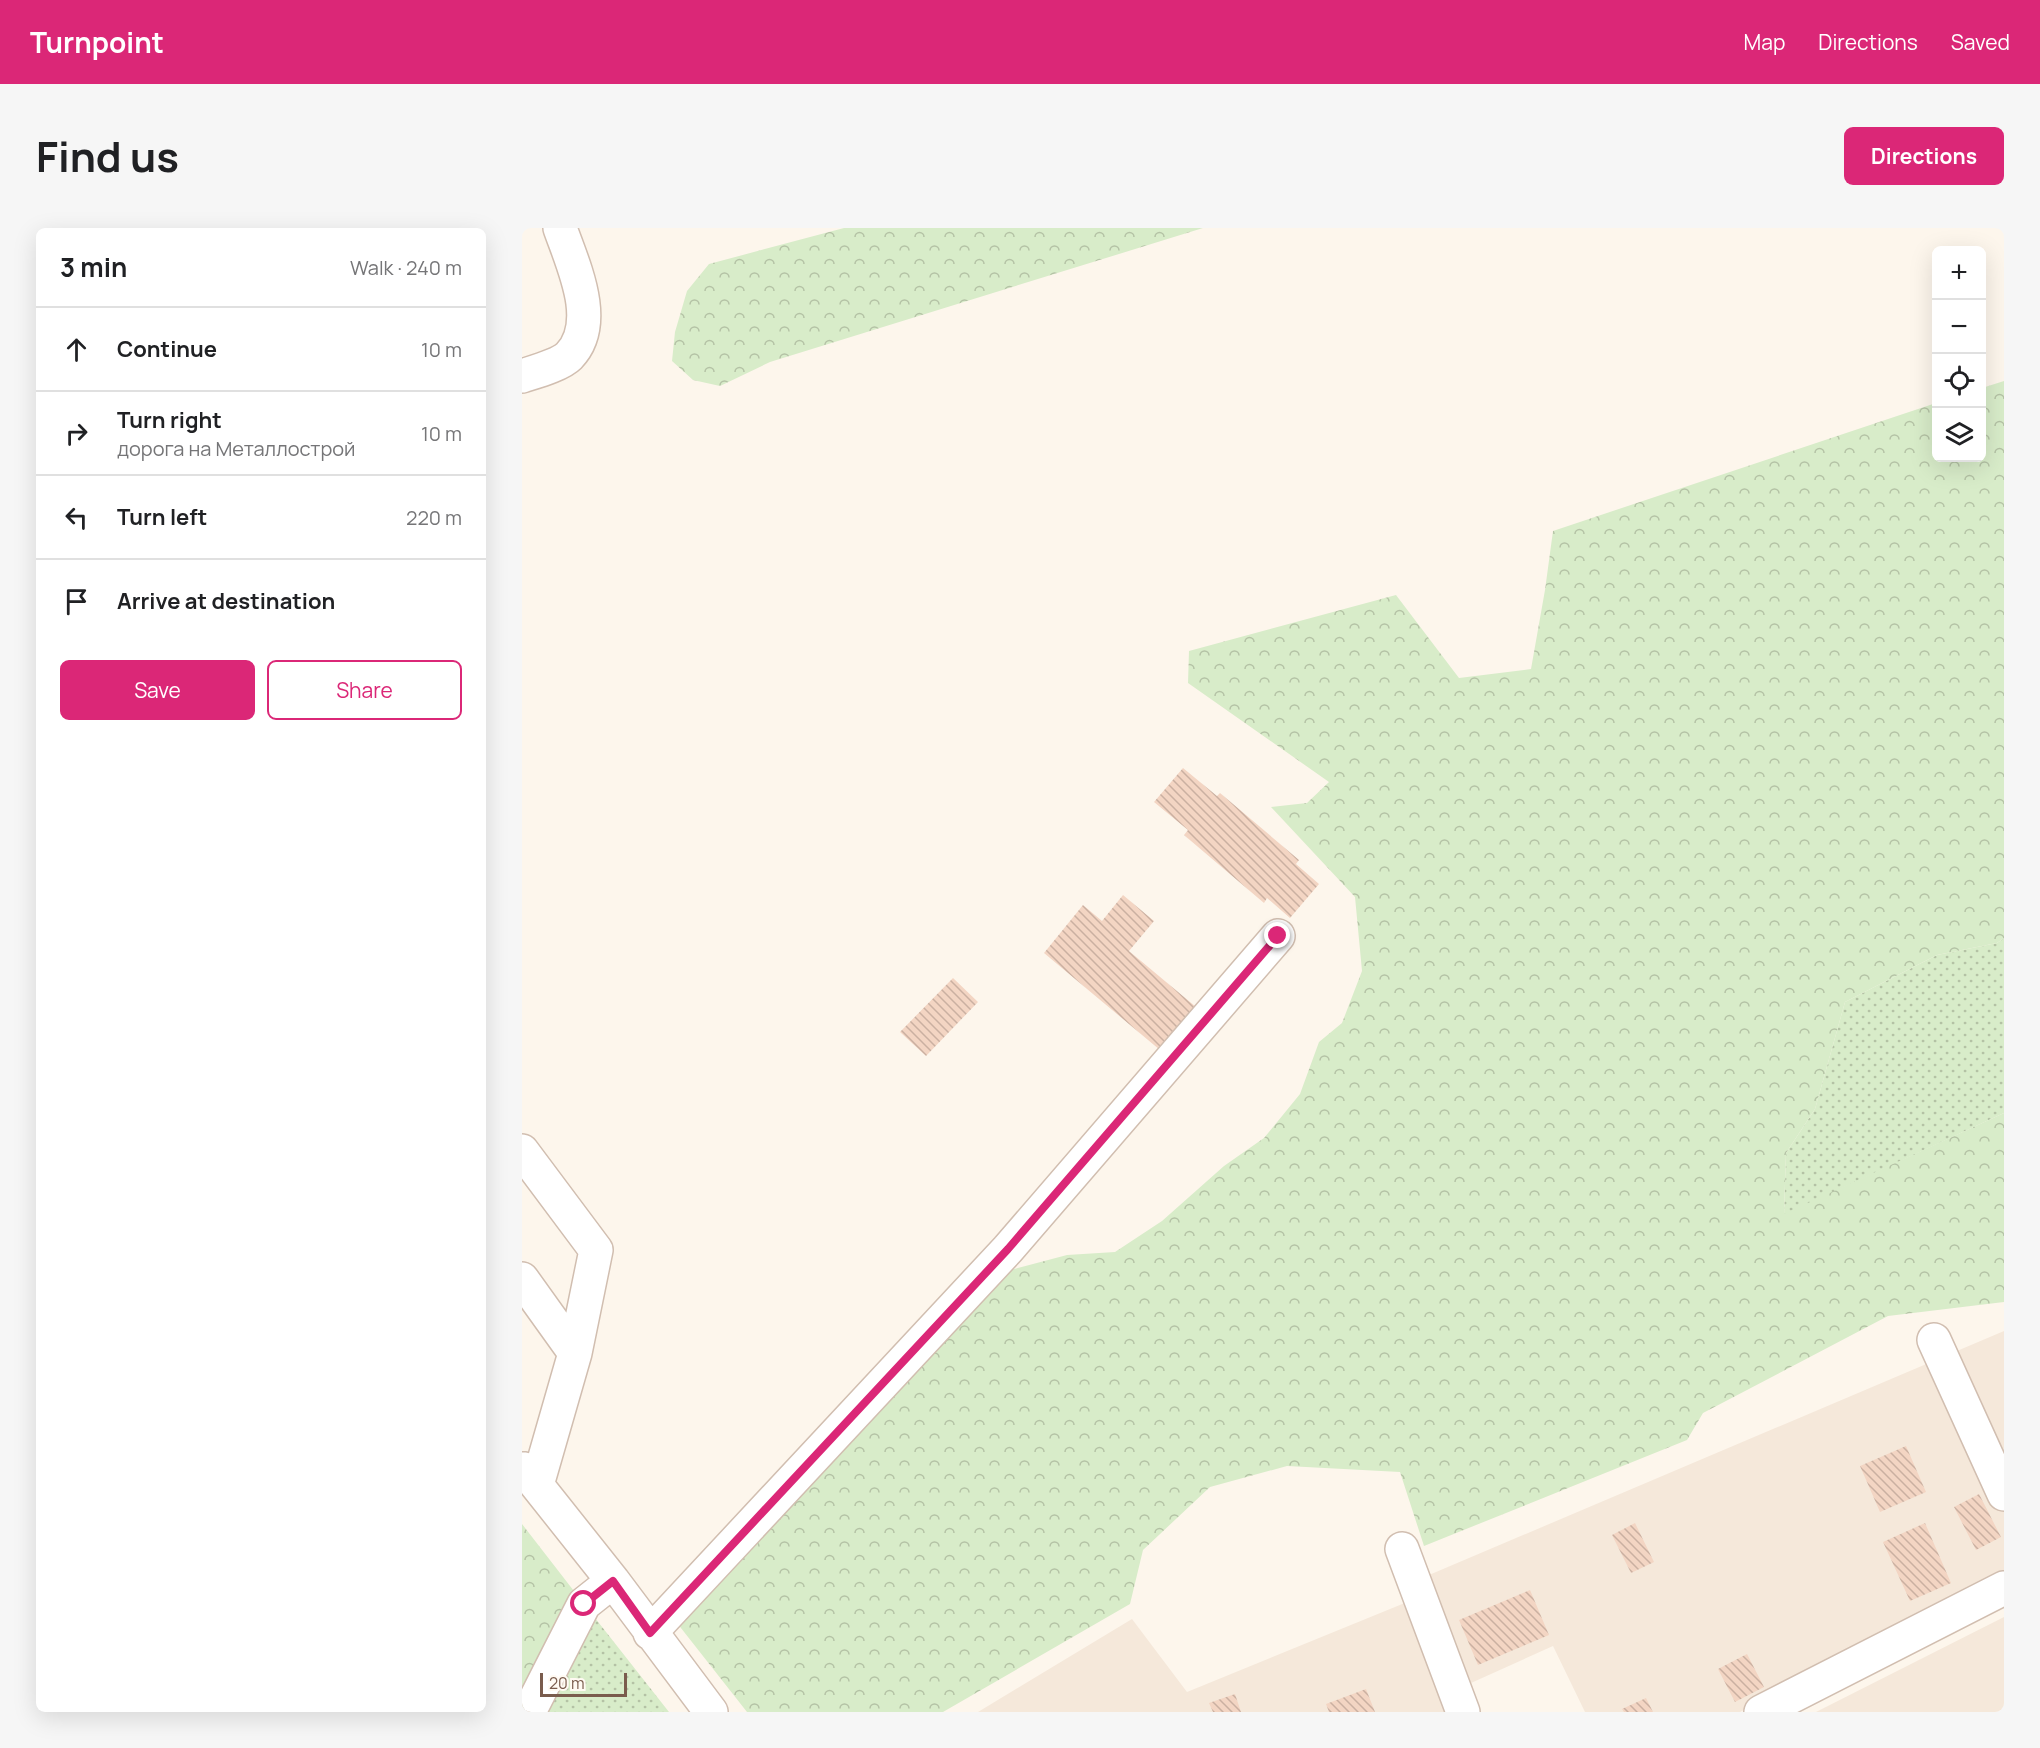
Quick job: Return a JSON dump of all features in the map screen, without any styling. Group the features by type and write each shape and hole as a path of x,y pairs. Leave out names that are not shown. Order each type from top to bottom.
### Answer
{"street":[{"path":"522,376 568,357 583,335 584,299 561,230"},
{"path":"650,1633 1008,1249 1278,936"},
{"path":"522,1151 596,1250 574,1353 529,1475 613,1581 711,1712"},
{"path":"522,1279 574,1353"},
{"path":"1934,1340 2004,1494"},
{"path":"1402,1549 1463,1712"},
{"path":"530,1712 584,1604 613,1581"},
{"path":"1761,1712 2004,1588"}],"shaded area":[{"path":"2004,1331 2004,1576 1740,1712 1585,1712 1553,1646 1471,1683 1429,1575"},
{"path":"1417,1598 1457,1712 978,1712 1132,1619 1187,1692"},
{"path":"2004,1617 2004,1712 1816,1712"}],"green space":[{"path":"844,228 1203,228 770,362 720,386 693,380 672,361 675,332 687,291 709,264"},
{"path":"2004,381 2004,938 1997,943 1937,955 1845,1002 1815,1109 1786,1153 1784,1214 2004,1113 2004,1302 1888,1316 1703,1413 1687,1440 1424,1546 1400,1472 1287,1466 1210,1487 1143,1550 1130,1604 943,1712 747,1712 677,1623 1007,1271 1067,1255 1115,1252 1162,1221 1224,1166 1264,1138 1300,1094 1319,1042 1342,1023 1362,971 1355,897 1271,807 1307,803 1329,782 1188,683 1189,651 1396,595 1459,678 1531,669 1553,531 1932,404 1932,462 1986,462 1986,387"},
{"path":"2004,938 2004,1113 1784,1215 1786,1153 1815,1109 1845,1002 1937,955 1997,943"},
{"path":"522,1524 584,1604 522,1712"},
{"path":"584,1604 669,1712 529,1712"}],"building":[{"path":"1183,768 1217,796 1220,793 1299,860 1296,864 1319,884 1290,918 1267,898 1264,903 1184,835 1188,830 1154,802"},
{"path":"1123,895 1154,921 1129,951 1196,1007 1160,1050 1044,953 1083,905 1102,921"},
{"path":"953,978 978,1002 926,1056 900,1032"},
{"path":"1906,1446 1926,1492 1880,1512 1860,1466"},
{"path":"1979,1494 2001,1537 1976,1550 1954,1507"},
{"path":"1635,1523 1654,1562 1631,1573 1612,1535"},
{"path":"1925,1523 1951,1583 1910,1601 1883,1542"},
{"path":"1530,1590 1549,1635 1478,1665 1459,1620"},
{"path":"1747,1654 1764,1687 1735,1702 1718,1669"},
{"path":"1366,1689 1375,1712 1329,1712 1326,1704"},
{"path":"1235,1694 1241,1712 1213,1712 1209,1703"},
{"path":"1646,1698 1653,1712 1624,1712 1622,1709"}],"route":[{"path":"584,1604 613,1581 650,1633 1008,1249 1278,936"}]}
